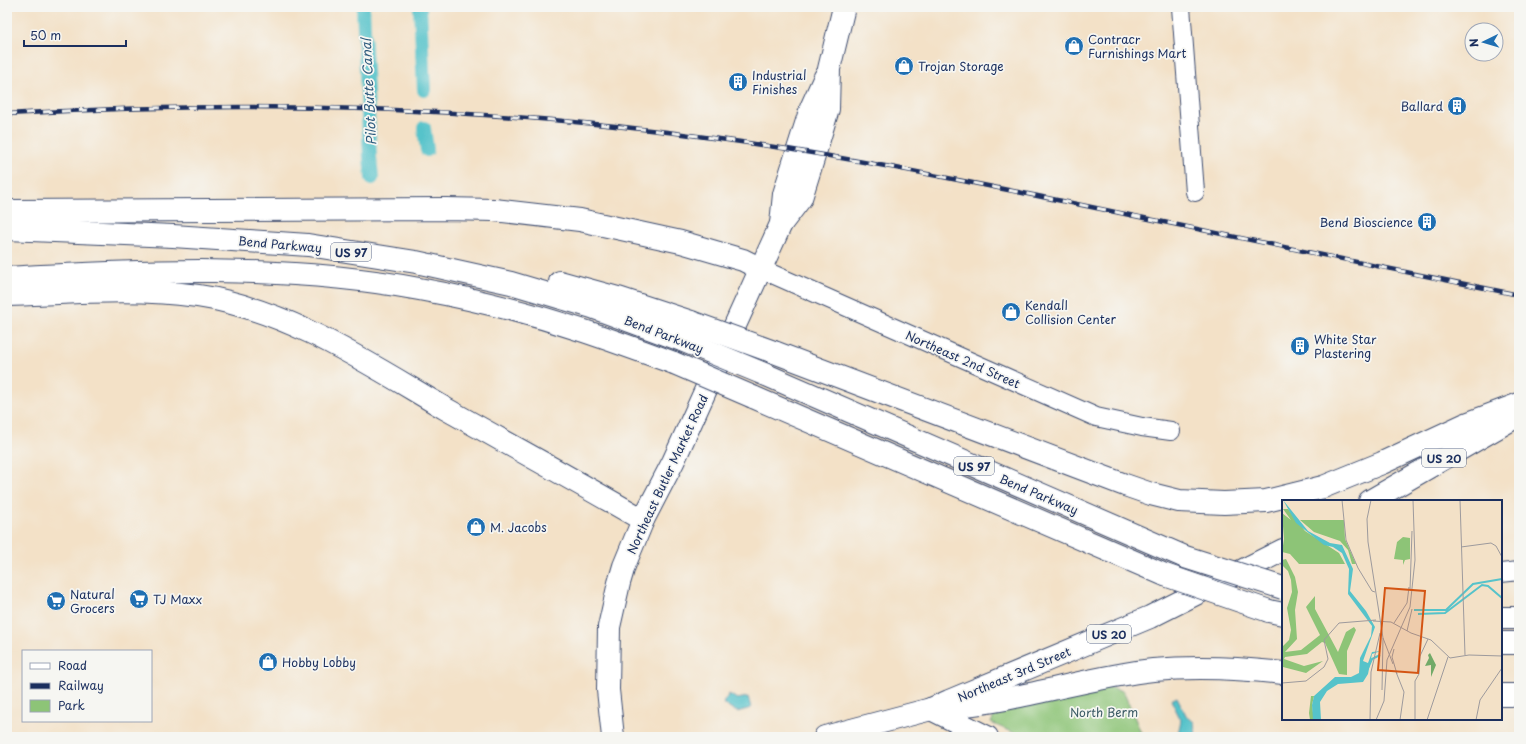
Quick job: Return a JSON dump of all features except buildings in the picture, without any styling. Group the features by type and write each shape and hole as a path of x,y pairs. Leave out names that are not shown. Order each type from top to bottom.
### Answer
{"main road":[{"name":"Northeast Butler Market Road","path":"613,737 608,690 609,627 620,578 643,520 673,462 781,224 784,194 811,108 830,69 844,7"},
{"path":"7,211 430,208 494,210 580,220 682,242 743,260 761,269"},
{"name":"Bend Parkway","path":"7,229 173,236 308,245 416,262 512,283 584,305 687,331 764,374 1185,556 1282,588"},
{"name":"Bend Parkway","path":"7,278 174,271 294,274 356,280 418,289 511,309 584,330 674,363 1165,576 1276,612"},
{"path":"7,295 117,291 168,294 198,296 257,311 279,319 343,349 643,520"},
{"path":"687,331 774,352 1125,485 1178,501 1201,503 1266,501 1323,487 1382,463 1466,424 1519,404"},
{"name":"US 20","path":"1372,500 1519,415"},
{"name":"Northeast 3rd Street","path":"825,737 931,709 1150,617 1282,551"},
{"path":"1502,618 1519,618"},
{"path":"1502,643 1519,643"},
{"path":"931,709 1013,698 1120,675 1152,670 1195,668 1259,670 1282,673"},
{"path":"1502,694 1519,695"},
{"path":"931,709 986,737"}],"street":[{"path":"1181,7 1195,192"},
{"name":"Northeast 2nd Street","path":"761,269 1096,417 1171,431"},
{"path":"1502,572 1519,571"}],"green space":[{"name":"North Berm","path":"1106,686 1123,691 1143,737 1024,737 991,723 995,714"}],"water":[{"path":"729,694 737,699 748,697 751,708 737,712 723,703"},
{"path":"1177,697 1187,717 1194,722 1196,737 1182,737 1178,734 1181,720 1171,700"}],"waterway":[{"name":"Pilot Butte Canal","path":"363,7 372,178"},
{"path":"420,7 424,90"},
{"path":"424,128 427,150"}],"railway":[{"path":"7,114 187,107 368,109 458,113 638,129 770,146 898,168 1519,295"}],"place":[{"name":"Contracr Furnishings Mart","path":"1074,46"},
{"name":"Trojan Storage","path":"904,66"},
{"name":"Industrial Finishes","path":"738,82"},
{"name":"Ballard","path":"1457,106"},
{"name":"Bend Bioscience","path":"1427,222"},
{"name":"Kendall Collision Center","path":"1011,312"},
{"name":"White Star Plastering","path":"1300,346"},
{"name":"M. Jacobs","path":"476,527"},
{"name":"TJ Maxx","path":"139,599"},
{"name":"Natural Grocers","path":"56,601"},
{"name":"Hobby Lobby","path":"268,662"}]}
